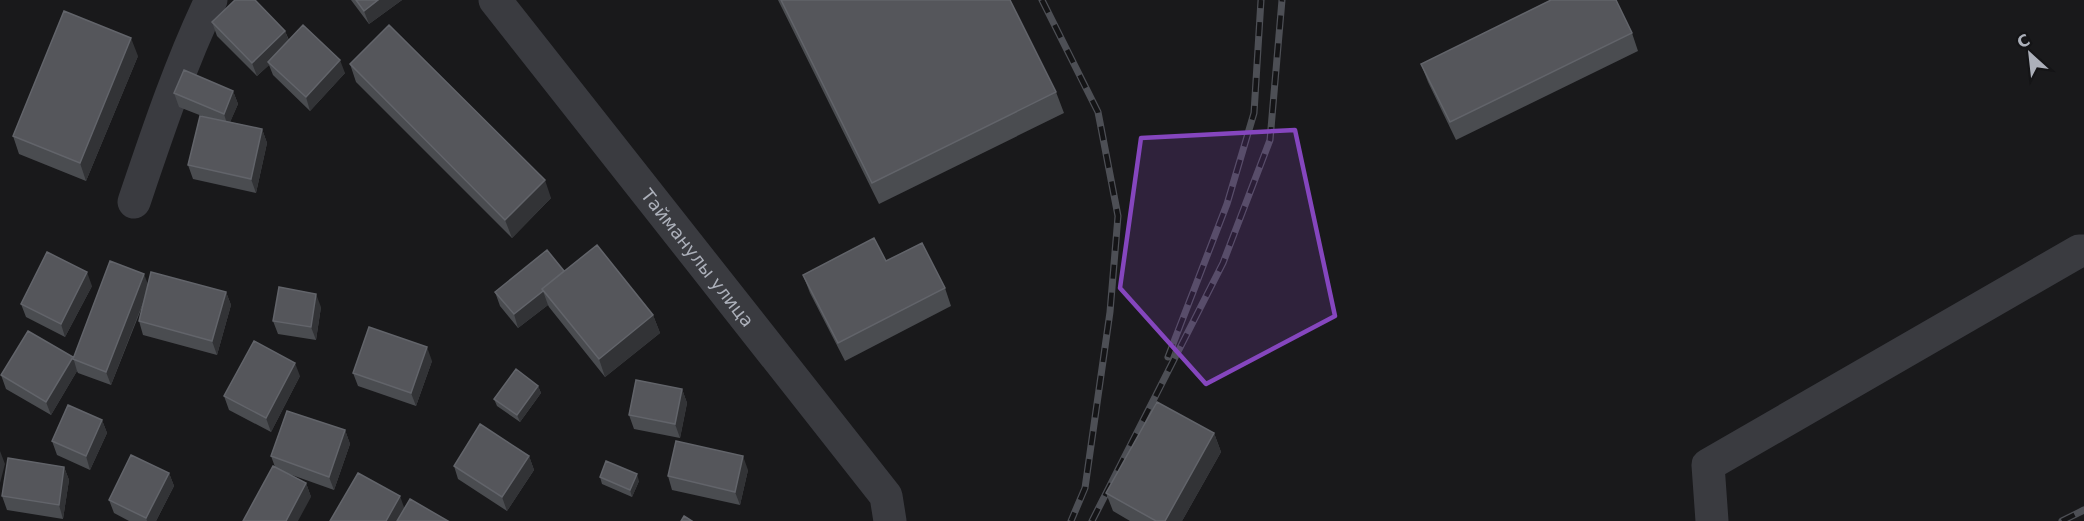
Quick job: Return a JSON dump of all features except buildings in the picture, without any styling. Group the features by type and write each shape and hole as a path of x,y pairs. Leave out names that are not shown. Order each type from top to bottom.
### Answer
{"street":[{"path":"134,202 196,31 211,0"},
{"name":"Тайманулы улица","path":"495,0 886,496 890,521"},
{"path":"1712,521 1708,465 2079,251 2084,251"}],"highlighted area":[{"path":"1295,130 1335,316 1206,384 1120,288 1141,138"}],"railway":[{"path":"1042,0 1098,112 1118,216 1110,312 1085,488 1071,521"},
{"path":"1168,357 1227,204 1254,113 1261,0"},
{"path":"1092,521 1223,263 1270,140 1282,0"},
{"path":"2062,521 2084,510"}]}
